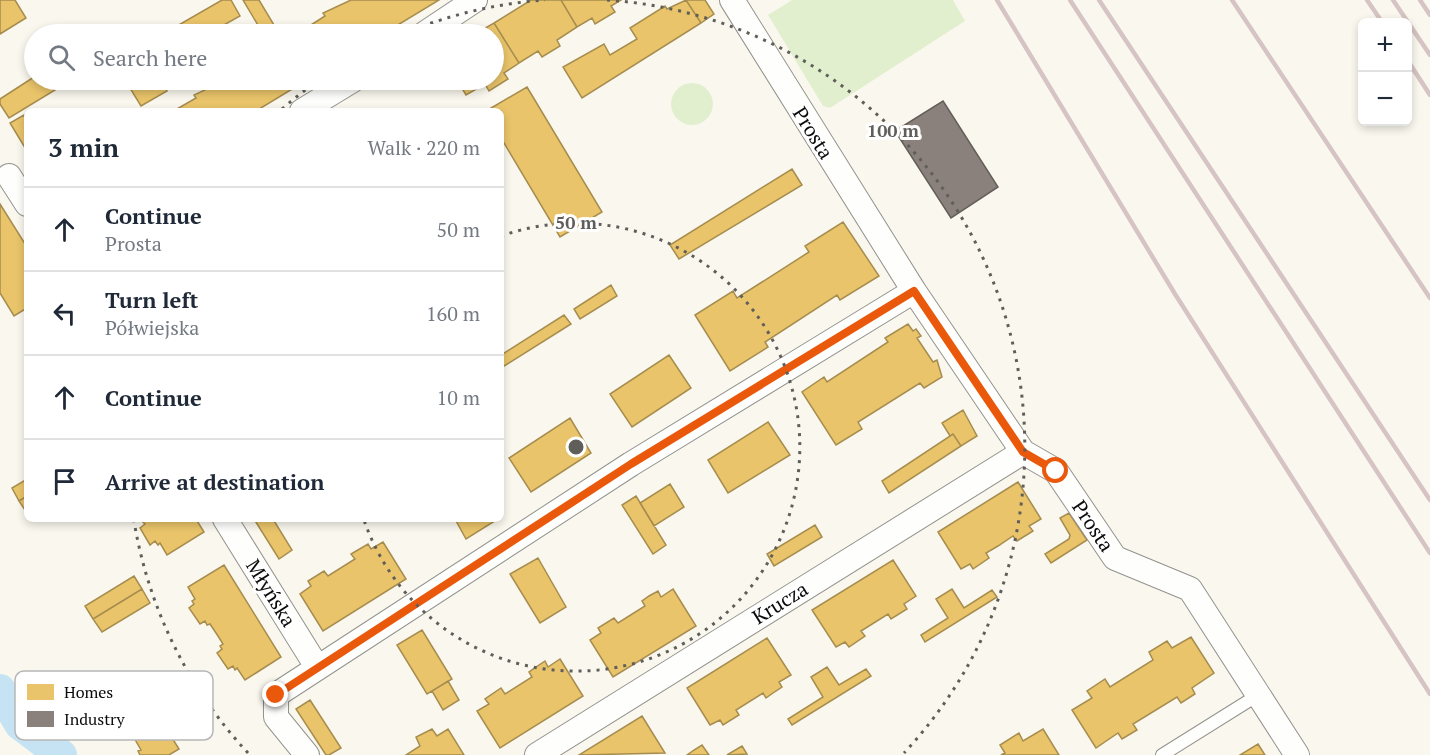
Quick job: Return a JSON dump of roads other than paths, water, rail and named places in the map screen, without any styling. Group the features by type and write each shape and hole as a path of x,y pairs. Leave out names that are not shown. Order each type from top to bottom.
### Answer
{"street":[{"path":"439,24 475,0"},
{"name":"Prosta","path":"732,0 914,291 1023,452 1056,471 1114,558 1190,589 1297,755"},
{"path":"307,108 337,90"},
{"path":"9,176 24,199"},
{"path":"307,755 276,717 276,695 631,464 914,291"},
{"name":"Krucza","path":"537,755 1023,452"},
{"name":"Młyńska","path":"227,522 317,667"}],"lane":[{"path":"1162,755 1258,695"}],"waterway":[{"path":"0,690 15,716"},
{"path":"41,740 61,755"}],"railway":[{"path":"997,0 1175,294 1430,694"},
{"path":"1070,0 1430,553"},
{"path":"1099,0 1430,500"},
{"path":"1232,0 1430,298"},
{"path":"1367,0 1379,18"},
{"path":"1393,0 1430,55"},
{"path":"1420,0 1430,15"},
{"path":"1412,67 1430,95"}]}
